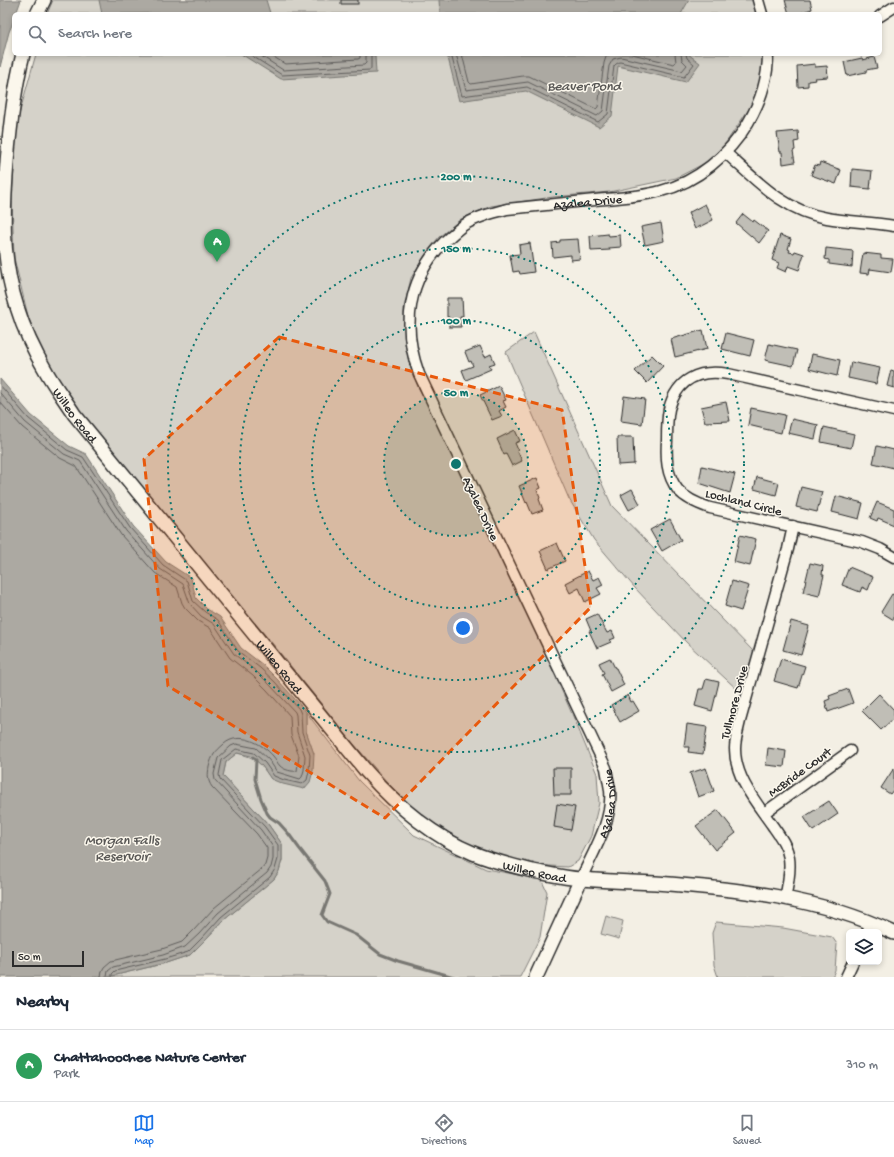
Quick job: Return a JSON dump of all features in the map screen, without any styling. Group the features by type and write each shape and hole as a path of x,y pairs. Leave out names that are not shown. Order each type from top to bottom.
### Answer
{"street":[{"path":"38,12 44,0"},
{"path":"758,0 761,12"},
{"path":"882,15 894,7"},
{"name":"Willeo Road","path":"23,56 14,95 8,150 4,236 6,262 17,306 32,345 47,374 74,414 366,771 392,799 430,830 451,843 472,853 508,865 580,879 727,889 785,898 842,912 869,927 894,933"},
{"name":"Azalea Drive","path":"536,977 603,829 608,813 610,791 606,768 419,374 410,344 409,330 412,301 420,277 432,256 452,235 463,226 474,220 507,209 640,195 662,191 695,176 709,167 726,153 754,114 762,97 766,82 768,56"},
{"path":"726,153 772,195 786,204 802,211 826,218 894,226"},
{"name":"Lochland Circle","path":"894,411 719,372 702,373 689,379 683,384 672,400 667,421 666,454 668,470 672,480 678,490 693,501 710,508 862,542 880,549 894,557"},
{"name":"Tullmore Drive","path":"785,898 790,871 786,846 748,790 738,770 735,748 740,721 784,564 793,526"},
{"name":"McBride Court","path":"764,813 850,751"},
{"path":"846,977 852,965"}],"highlighted area":[{"path":"279,337 562,410 591,607 385,818 168,686 144,459"}],"shaded area":[{"path":"53,0 754,0 759,12 48,12"},
{"path":"35,56 765,56 761,82 751,106 725,144 709,161 676,178 609,192 553,197 491,206 461,219 439,237 427,252 411,278 404,308 405,343 410,366 418,387 458,455 597,774 599,803 591,836 578,861 568,867 532,865 479,849 451,834 418,813 387,782 353,743 272,643 54,389 28,316 14,258 12,199 17,122"},
{"path":"534,332 612,506 754,652 740,692 686,642 635,588 594,540 569,499 506,352"},
{"path":"306,712 359,781 414,835 486,869 541,879 547,892 540,937 520,977 108,977 166,963 190,955 224,920 274,879 279,871 282,860 282,844 268,824 223,776 226,762 237,753 254,759 264,768 271,779 314,754 306,731"},
{"path":"606,916 623,921 619,939 601,934"},
{"path":"716,922 783,928 832,937 837,944 835,970 832,977 718,977 714,965 712,933"}],"water":[{"path":"0,0 21,0 17,12 12,12 12,25 0,67"},
{"path":"99,0 266,0 270,12 102,12"},
{"path":"439,0 689,0 682,12 440,12"},
{"path":"244,56 375,56 376,73 281,79"},
{"name":"Beaver Pond","path":"448,56 691,56 700,63 686,82 618,66 612,116 599,127 526,91 459,101"},
{"name":"Morgan Falls Reservoir","path":"0,379 31,415 69,446 86,454 133,526 166,562 191,578 196,598 207,609 220,617 241,648 263,665 302,707 306,712 306,731 314,754 313,771 310,782 304,789 283,784 271,779 262,766 251,756 237,753 226,762 223,776 268,824 282,844 282,860 279,871 274,879 224,920 190,955 166,963 108,977 0,977"}],"building":[{"path":"341,0 358,0 358,4 341,4"},
{"path":"785,0 810,0 812,9 803,12 788,12"},
{"path":"874,57 877,68 847,76 844,62"},
{"path":"815,64 815,67 827,66 828,77 815,78 816,80 808,81 808,86 798,87 797,66"},
{"path":"798,131 799,141 794,142 795,150 793,151 795,162 783,164 782,152 780,152 777,133"},
{"path":"820,162 841,170 836,184 811,175 815,165 819,166"},
{"path":"852,169 872,171 870,189 851,187"},
{"path":"705,204 713,220 695,229 688,213"},
{"path":"743,214 753,222 754,220 768,231 759,243 736,223"},
{"path":"661,223 664,241 645,245 641,227"},
{"path":"608,234 609,236 620,235 621,247 609,248 610,250 591,251 590,236"},
{"path":"780,235 791,239 788,249 790,250 789,252 794,253 795,251 804,254 799,270 788,266 786,272 777,268 779,263 772,260"},
{"path":"578,239 580,259 571,260 571,255 553,257 552,243 560,242 560,240"},
{"path":"530,243 534,272 520,274 519,271 513,272 510,255 520,254 519,245"},
{"path":"826,248 853,251 852,267 829,264 829,260 825,259"},
{"path":"863,253 881,255 881,258 893,259 891,272 870,269 869,274 860,273"},
{"path":"447,298 462,298 463,316 460,316 461,327 449,327 449,317 447,317"},
{"path":"703,330 707,349 675,357 671,339"},
{"path":"726,333 754,340 750,356 722,349"},
{"path":"769,344 797,350 793,366 765,360"},
{"path":"480,346 485,357 491,354 495,363 489,365 491,369 466,380 462,370 473,366 471,361 469,362 465,352"},
{"path":"812,354 840,360 837,376 809,369"},
{"path":"652,355 663,366 647,383 635,371"},
{"path":"851,362 880,368 876,384 848,378"},
{"path":"891,370 894,371 894,388 887,386"},
{"path":"499,386 506,400 503,401 506,407 499,411 502,416 492,420 480,395"},
{"path":"624,396 645,399 642,424 621,421"},
{"path":"726,402 730,421 705,422 701,407"},
{"path":"751,408 785,415 781,433 748,425"},
{"path":"792,419 818,425 815,439 788,433"},
{"path":"824,427 854,434 851,448 821,442"},
{"path":"515,430 520,441 515,443 522,461 512,466 506,454 504,455 497,439"},
{"path":"617,437 633,437 634,464 618,465"},
{"path":"877,446 894,450 894,468 873,463"},
{"path":"702,466 735,474 730,493 699,483"},
{"path":"757,477 779,483 776,495 754,489"},
{"path":"537,478 541,488 537,490 543,510 532,514 519,486"},
{"path":"801,487 822,492 817,512 796,507"},
{"path":"632,489 640,504 629,510 621,495"},
{"path":"836,496 863,503 859,519 832,512"},
{"path":"877,502 894,509 894,525 878,518 877,521 870,518"},
{"path":"670,519 681,540 662,551 650,530"},
{"path":"740,535 756,539 750,566 734,562"},
{"path":"557,543 565,561 548,569 540,551"},
{"path":"810,563 823,566 822,575 824,575 819,596 803,592"},
{"path":"849,567 873,577 868,590 862,587 860,592 842,585"},
{"path":"588,571 593,580 599,577 603,585 597,588 601,594 585,602 579,588 570,593 565,583"},
{"path":"732,581 749,586 741,611 725,606"},
{"path":"892,594 894,595 894,620 881,612"},
{"path":"597,614 607,633 612,631 615,638 610,640 611,642 597,648 589,631 591,631 586,619"},
{"path":"791,621 809,626 801,655 783,650"},
{"path":"610,658 624,685 611,692 602,674 604,673 599,663"},
{"path":"781,659 805,666 798,688 774,681"},
{"path":"706,679 719,682 712,711 695,706 699,689 703,689"},
{"path":"848,689 853,703 828,712 825,701 830,699 829,696"},
{"path":"879,694 894,710 894,718 881,730 862,711"},
{"path":"628,695 631,702 633,701 639,711 620,722 611,705"},
{"path":"687,724 707,727 703,754 688,752 689,747 684,747"},
{"path":"768,748 786,751 784,767 766,765"},
{"path":"553,768 571,768 571,795 554,795"},
{"path":"706,768 714,791 698,797 690,773"},
{"path":"894,768 894,789 890,794 881,788"},
{"path":"829,801 838,814 813,831 804,817"},
{"path":"557,804 575,807 571,830 554,827"},
{"path":"718,810 736,833 715,850 696,826"}],"waterway":[{"path":"253,757 256,760 255,779 267,813 288,833 325,881 330,894 322,915 327,922 356,935 380,954 398,961 454,977"}],"place":[{"name":"Chattahoochee Nature Center","path":"217,262"}]}
